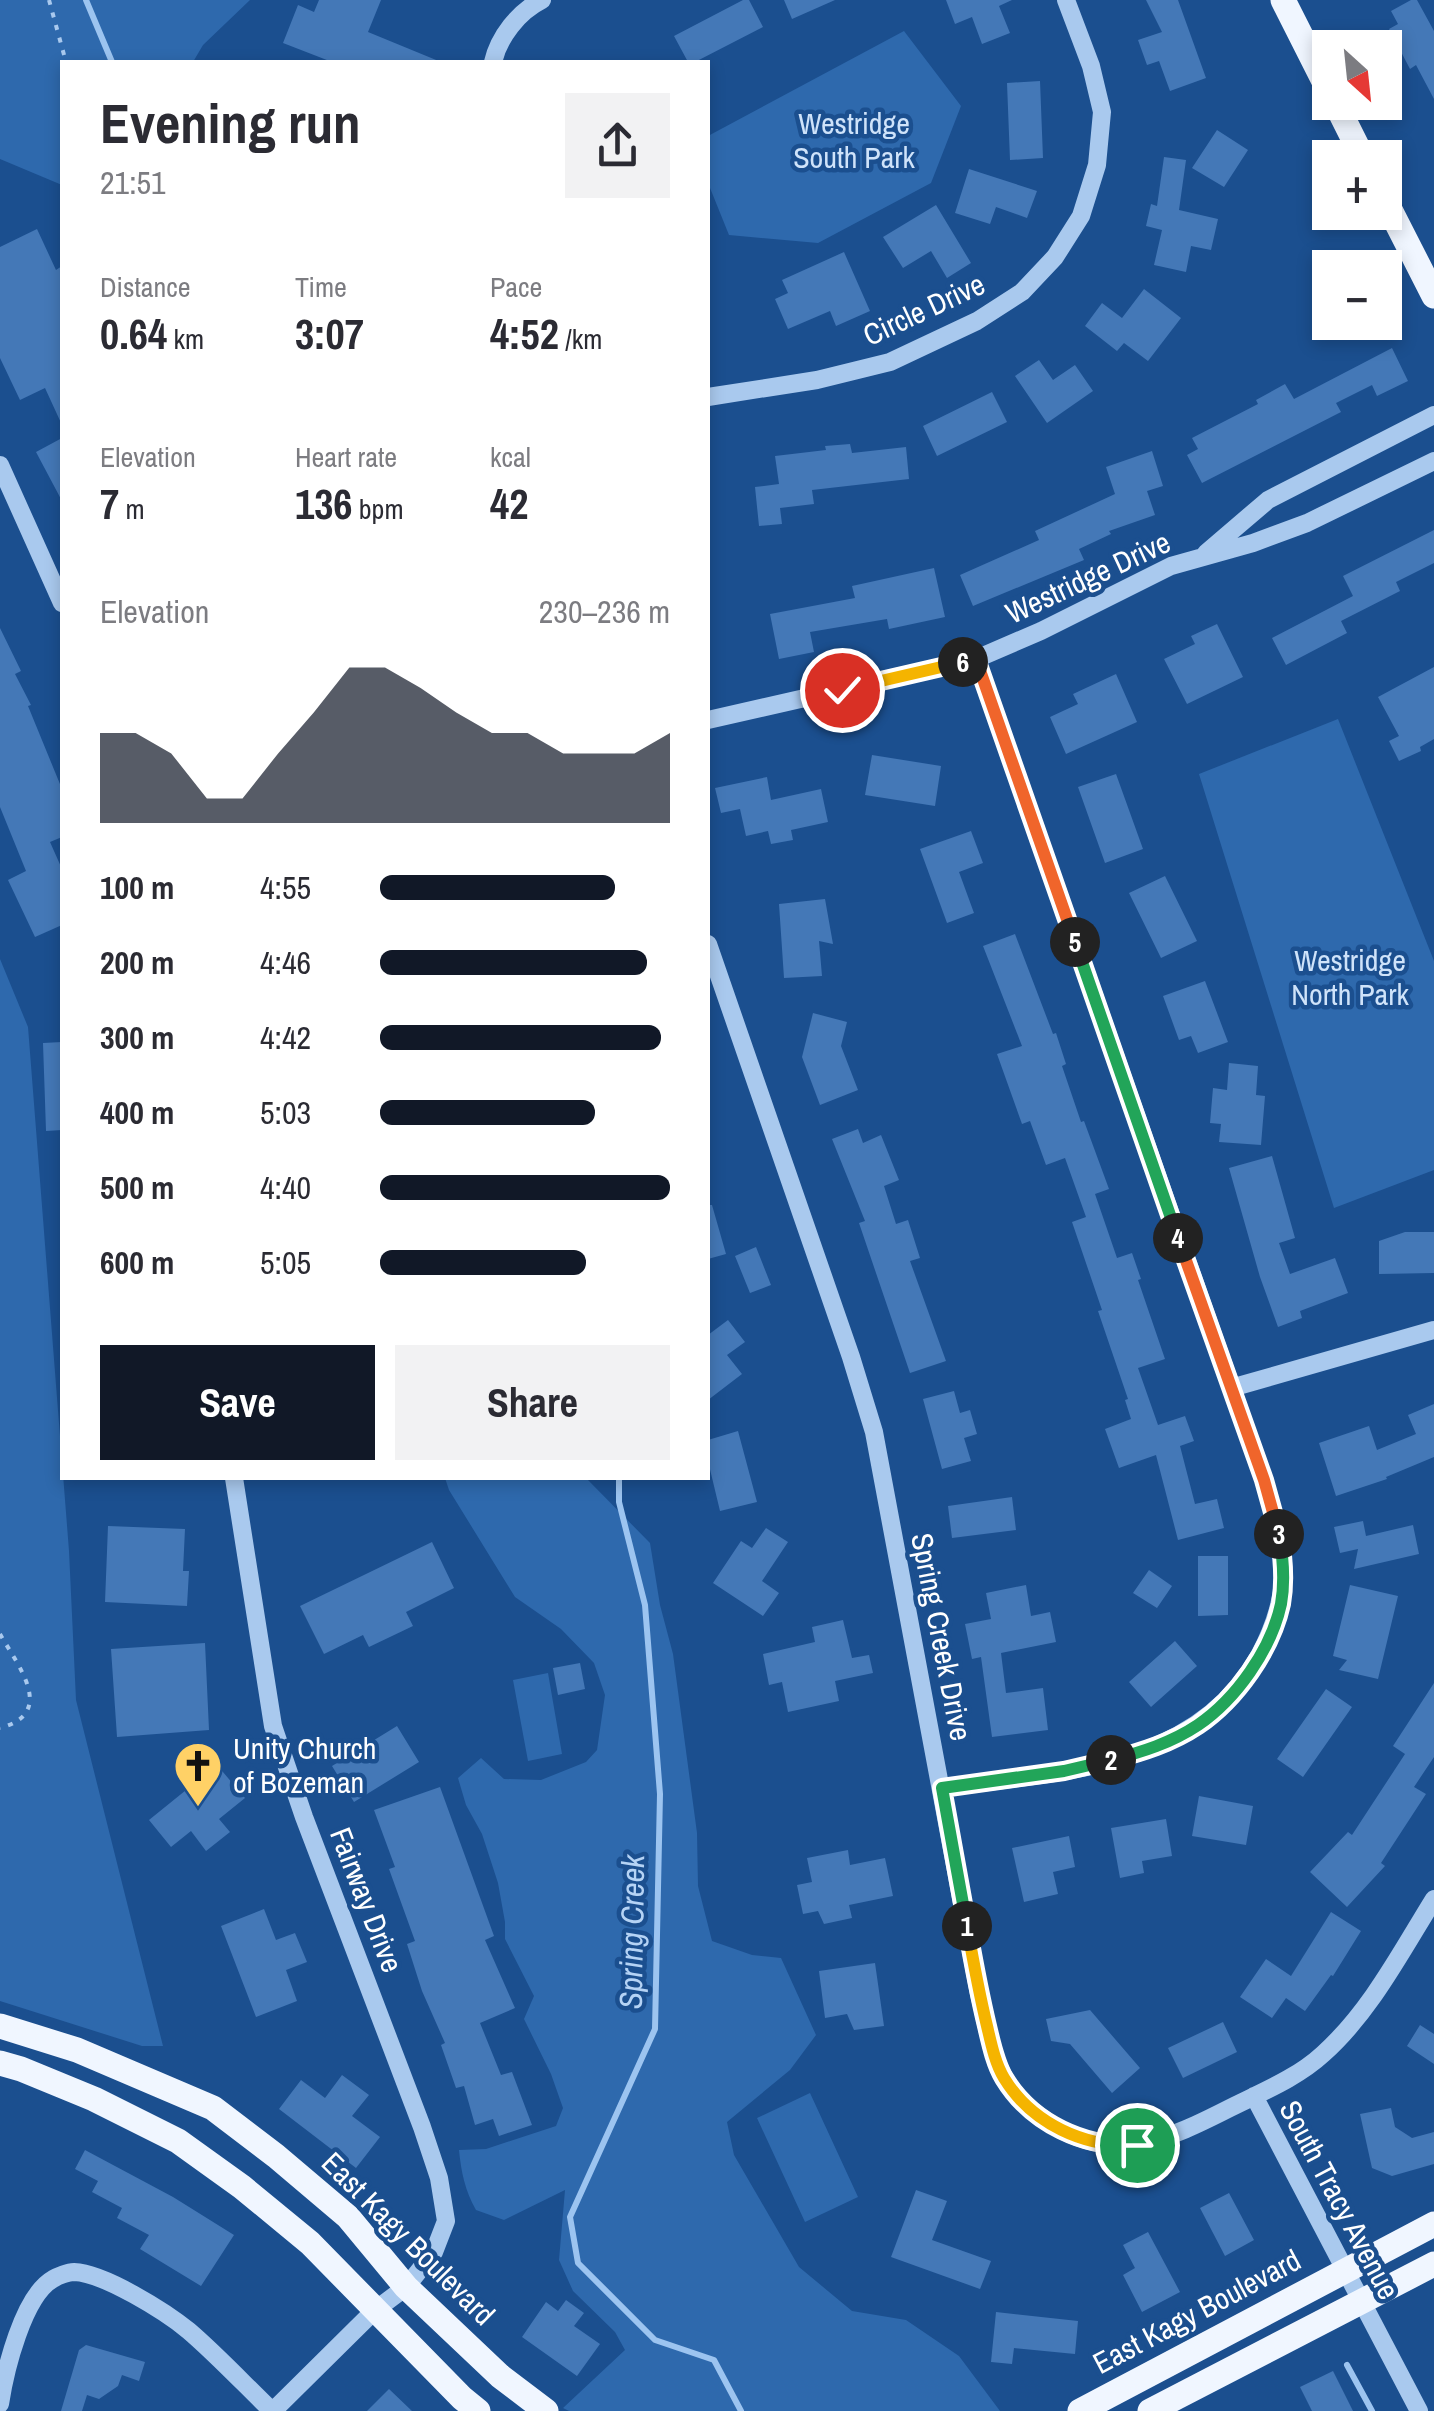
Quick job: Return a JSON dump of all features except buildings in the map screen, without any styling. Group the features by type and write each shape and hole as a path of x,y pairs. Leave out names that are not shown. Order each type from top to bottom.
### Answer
{"main road":[{"path":"1283,0 1312,57"},
{"path":"1400,230 1434,296"},
{"name":"East Kagy Boulevard","path":"0,2026 77,2050 212,2108 348,2217 406,2287 500,2376 546,2411"},
{"path":"0,2063 94,2099 178,2141 242,2187 310,2243 478,2411"},
{"name":"East Kagy Boulevard","path":"1080,2411 1434,2224"},
{"path":"1150,2411 1434,2264"}],"street":[{"path":"493,60 496,48 512,25 531,5 542,0"},
{"name":"Circle Drive","path":"710,398 816,380 890,362 977,321 1022,292 1056,258 1082,216 1096,165 1102,112 1091,66 1066,0"},
{"name":"Westridge Drive","path":"1201,556 1268,500 1434,416"},
{"name":"Westridge Drive","path":"710,720 976,659 1171,566 1307,523 1434,460"},
{"path":"0,465 60,599"},
{"path":"942,1788 1064,1771 1144,1752 1200,1724 1242,1681 1265,1644 1277,1614 1283,1583 1280,1539 1264,1480 976,659"},
{"name":"Spring Creek Drive","path":"710,950 874,1432 979,1994 1004,2078 1020,2098 1062,2131 1086,2141 1116,2146 1183,2132 1254,2096"},
{"path":"1231,1388 1434,1330"},
{"name":"Fairway Drive","path":"234,1480 273,1726 439,2178 446,2221 434,2252 406,2287 374,2311 273,2411"},
{"name":"South Tracy Avenue","path":"1419,2411 1254,2096 1304,2069 1343,2034 1379,1986 1434,1899"},
{"path":"0,2404 24,2318 50,2280 72,2272 102,2278 188,2330 273,2411"}],"path":[{"path":"49,0 65,60"},
{"path":"0,1634 31,1692 30,1705 20,1721 0,1728"}],"green space":[{"path":"0,0 250,0 203,45 194,60 60,60 60,184 0,159"},
{"name":"Westridge South Park","path":"904,31 961,106 931,183 818,243 729,235 710,188 710,135"},
{"name":"Westridge North Park","path":"1338,719 1434,961 1434,1170 1334,1208 1199,774"},
{"path":"0,959 28,1027 60,1436 60,1480 63,1480 69,1551 76,1700 163,2046 142,2046 0,2001"},
{"path":"446,1480 588,1480 650,1543 673,1654 697,1833 698,1886 712,1941 752,1955 781,1958 816,2035 790,2070 727,2122 734,2155 799,2267 852,2311 906,2320 959,2356 1000,2411 563,2408 625,2350 615,2332 573,2291 559,2260 565,2190 504,2220 476,2210 464,2181 459,2150 486,2149 556,2126 563,2108 524,2019 534,1996 505,1939 498,1883 458,1778 481,1758 504,1779 541,1780 586,1762 597,1750 605,1695 594,1663 561,1629 515,1597"},
{"path":"548,1673 562,1754 528,1761 513,1680"},
{"path":"810,2093 858,2197 805,2222 757,2118"}],"waterway":[{"name":"Spring Creek","path":"86,0 111,60"},
{"name":"Spring Creek","path":"619,1480 619,1502 645,1605 660,1794 655,2029 570,2217 578,2263 655,2340 714,2360 741,2411"},
{"path":"1347,2365 1372,2411"}],"place":[{"name":"Unity Church of Bozeman","path":"198,1808"}],"route":[{"path":"842,690 976,659 1264,1480 1280,1539 1283,1583 1274,1624 1242,1681 1200,1724 1144,1752 1064,1771 942,1788 979,1994 1004,2078 1020,2098 1062,2131 1086,2141 1137,2145"}]}
